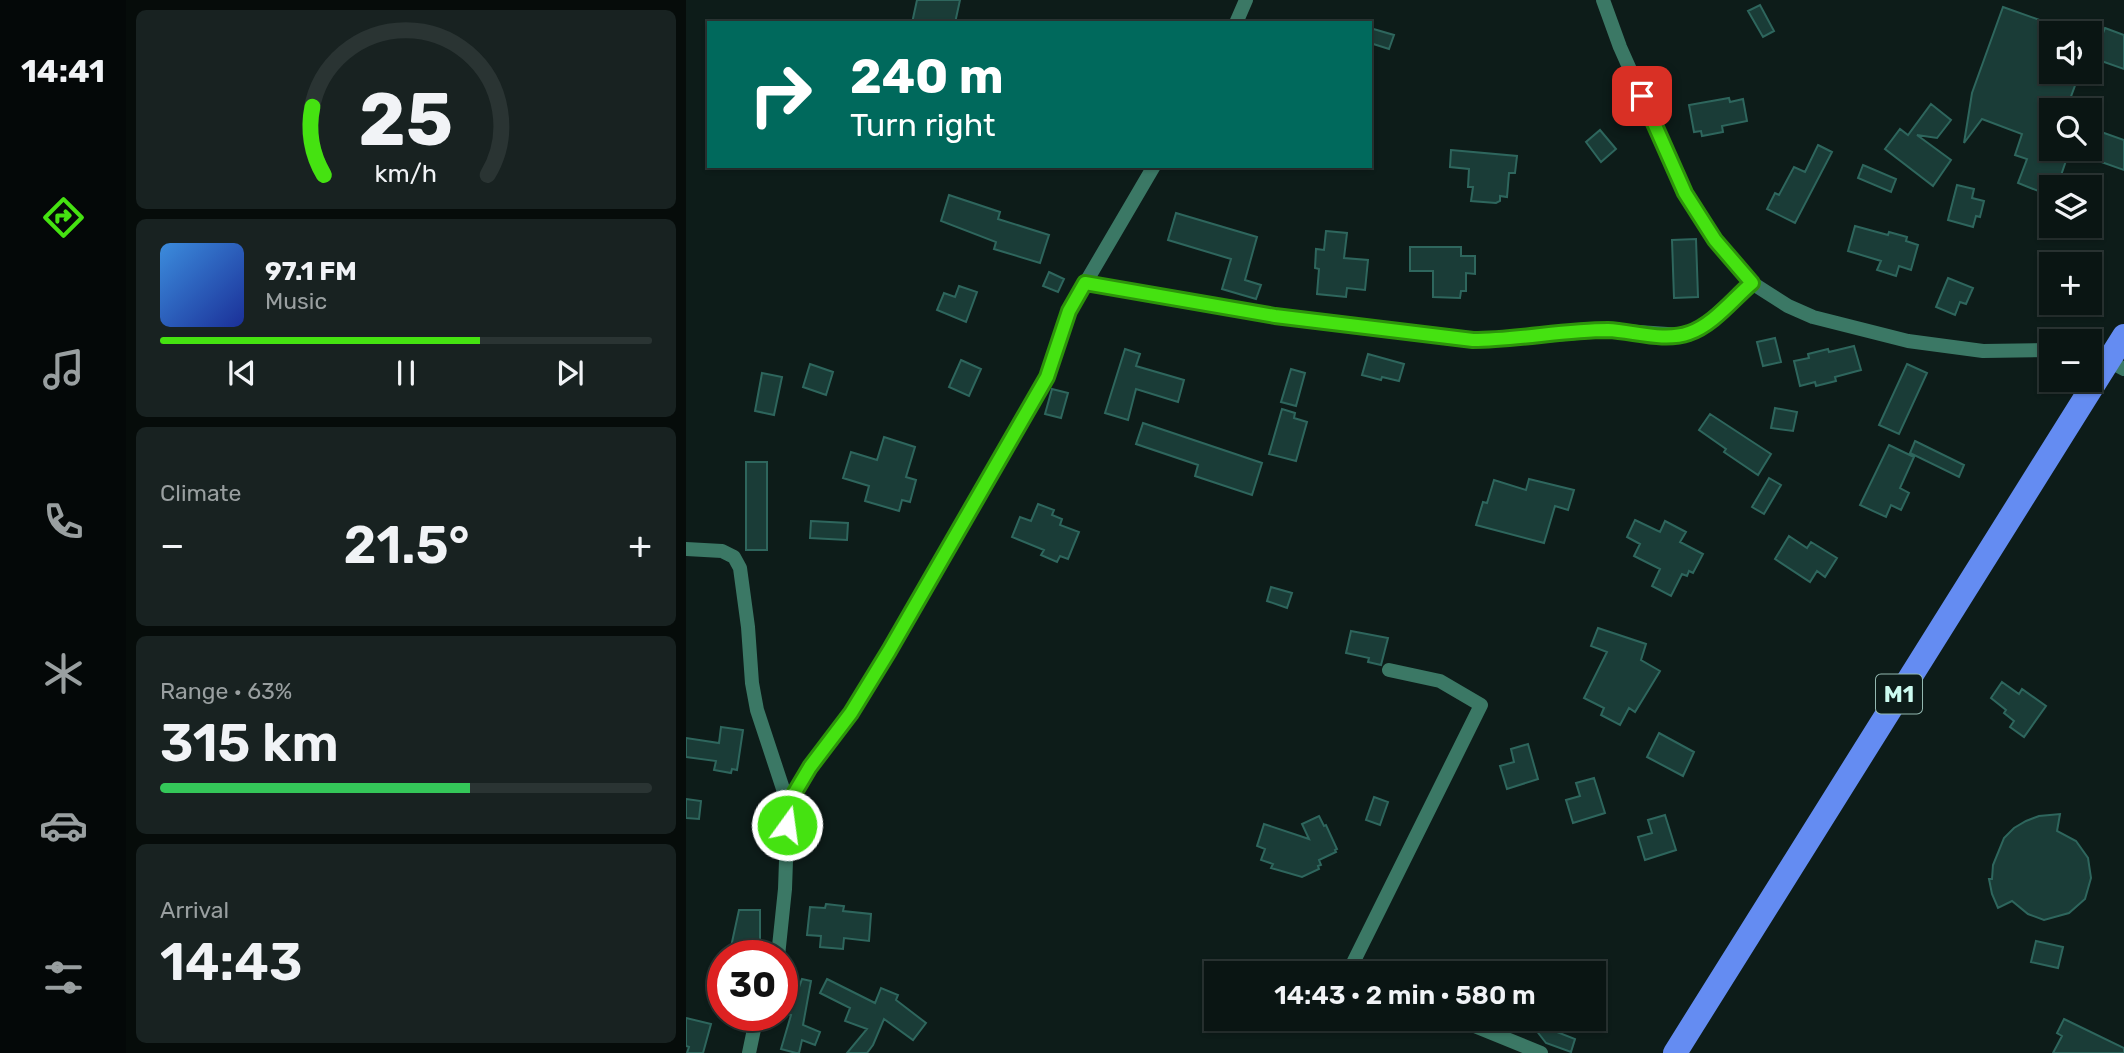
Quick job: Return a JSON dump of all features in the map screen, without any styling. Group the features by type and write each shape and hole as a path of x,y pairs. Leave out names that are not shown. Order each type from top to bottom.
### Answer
{"highway":[{"name":"M1","path":"1675,1053 2124,336"}],"street":[{"path":"1237,21 1246,0"},
{"path":"1603,0 1620,47 1685,193 1715,240 1752,283 1788,306 1813,317 1908,341 1983,351 2039,350"},
{"path":"788,804 810,767 851,713 889,651 1047,377 1069,311 1153,168"},
{"path":"1085,283 1319,322 1473,340 1499,340 1609,330 1682,335 1704,325 1752,283"},
{"path":"686,549 722,551 734,557 740,568 757,710 788,804 785,888 780,940"},
{"path":"1354,961 1480,705 1440,681 1389,670"},
{"path":"749,1053 754,1031"},
{"path":"1487,1031 1541,1053"}],"building":[{"path":"917,0 960,0 955,21 912,21"},
{"path":"1760,5 1774,31 1763,37 1748,11"},
{"path":"2003,7 2043,21 2039,21 2039,84 2076,84 2070,98 2039,98 2039,161 2066,161 2061,175 2039,175 2039,191 2018,183 2027,159 2015,155 2022,134 1982,119 1964,143 1972,93"},
{"path":"2105,28 2124,35 2124,69 2102,61 2102,36"},
{"path":"1372,29 1394,35 1389,49 1372,44"},
{"path":"1729,98 1730,102 1743,99 1747,121 1722,126 1723,132 1702,136 1701,131 1694,132 1689,105"},
{"path":"1931,104 1951,120 1937,138 1917,135 1951,160 1933,186 1885,149 1900,129 1908,135"},
{"path":"1600,130 1616,149 1601,162 1586,142"},
{"path":"2102,132 2124,140 2124,170 2098,161 2102,161"},
{"path":"1818,145 1832,152 1795,223 1767,209 1775,193 1779,195 1794,167 1805,172"},
{"path":"1451,150 1517,156 1515,173 1509,173 1507,197 1500,196 1500,201 1496,203 1471,201 1473,187 1468,187 1469,169 1450,167"},
{"path":"1863,165 1896,179 1891,192 1858,178"},
{"path":"1957,185 1974,189 1972,198 1984,201 1980,217 1976,216 1973,227 1948,220"},
{"path":"949,195 1000,212 998,219 1049,235 1040,263 994,249 996,242 941,221"},
{"path":"1176,213 1257,237 1245,280 1261,285 1256,299 1222,289 1231,259 1168,240"},
{"path":"1855,226 1907,237 1906,241 1918,245 1911,270 1899,266 1896,276 1877,270 1881,261 1848,251"},
{"path":"1326,231 1347,233 1344,258 1368,260 1365,290 1347,288 1346,297 1317,294 1319,269 1315,268 1316,249 1324,250"},
{"path":"1696,239 1698,297 1674,298 1672,240"},
{"path":"1410,247 1461,247 1461,256 1475,256 1475,274 1466,273 1466,291 1461,291 1460,298 1433,297 1433,271 1410,271"},
{"path":"1049,272 1064,279 1058,292 1043,286"},
{"path":"1948,278 1973,288 1966,304 1960,302 1955,315 1936,307"},
{"path":"959,286 977,292 966,322 937,310 944,293 955,297"},
{"path":"1775,338 1781,362 1763,366 1757,342"},
{"path":"1854,346 1861,370 1835,377 1836,381 1816,386 1815,382 1800,386 1794,361 1809,358 1808,354 1828,349 1829,352"},
{"path":"1125,349 1140,354 1136,366 1184,380 1178,402 1136,389 1128,420 1105,413"},
{"path":"1368,354 1404,364 1399,381 1362,375"},
{"path":"961,360 981,369 969,396 949,387"},
{"path":"810,364 833,372 826,395 803,387"},
{"path":"1907,364 1927,373 1899,434 1879,425"},
{"path":"1291,369 1305,373 1296,406 1281,402"},
{"path":"762,373 782,377 774,415 755,411"},
{"path":"1052,389 1068,393 1061,418 1045,414"},
{"path":"1775,408 1797,412 1793,431 1771,428"},
{"path":"1282,409 1295,413 1294,418 1307,422 1296,461 1269,454"},
{"path":"1710,414 1771,454 1758,475 1724,452 1726,449 1699,430"},
{"path":"1143,423 1262,463 1252,495 1195,476 1198,465 1136,444"},
{"path":"884,437 915,447 906,477 916,480 910,502 902,500 899,511 865,501 869,486 843,478 851,452 877,460"},
{"path":"1915,441 1964,465 1959,477 1910,453"},
{"path":"1889,445 1914,457 1900,488 1909,493 1901,510 1891,505 1886,517 1860,505"},
{"path":"746,462 767,462 767,550 746,550"},
{"path":"1769,478 1781,485 1764,514 1752,507"},
{"path":"1529,479 1574,490 1568,510 1555,506 1544,543 1476,525 1494,480 1526,490"},
{"path":"1038,504 1054,510 1052,515 1062,519 1060,525 1079,532 1068,559 1060,556 1057,562 1041,555 1044,550 1012,537 1020,517 1031,521"},
{"path":"1635,520 1660,532 1665,521 1686,532 1680,542 1703,554 1693,573 1689,571 1687,576 1682,574 1671,596 1652,586 1660,569 1634,556 1640,544 1627,537"},
{"path":"811,521 848,523 847,540 810,538"},
{"path":"1789,536 1807,548 1811,542 1837,558 1825,577 1817,571 1810,582 1775,559"},
{"path":"1271,587 1292,593 1287,608 1267,601"},
{"path":"1598,628 1646,644 1641,660 1660,671 1635,712 1629,708 1620,725 1601,715 1604,708 1584,698 1607,652 1591,646"},
{"path":"1351,631 1388,638 1381,665 1368,662 1369,658 1346,653"},
{"path":"2002,682 2019,694 2022,689 2046,706 2024,737 2010,727 2014,721 2004,713 2006,710 1991,698"},
{"path":"721,727 743,730 737,770 732,769 731,773 714,770 716,761 686,757 686,738 719,743"},
{"path":"1659,733 1694,752 1683,776 1647,757"},
{"path":"1528,744 1538,779 1507,789 1500,766 1514,762 1511,749"},
{"path":"1594,778 1605,813 1573,823 1566,800 1580,796 1576,783"},
{"path":"1374,797 1388,802 1380,825 1366,820"},
{"path":"686,799 701,801 699,819 686,818"},
{"path":"2060,814 2057,831 2076,841 2088,858 2091,878 2085,899 2069,913 2044,920 2028,914 2012,901 1998,908 1989,879 1992,879 1993,865 2004,838 2026,821 2039,816"},
{"path":"1665,815 1676,850 1645,860 1638,837 1652,833 1648,820"},
{"path":"1319,816 1337,849 1319,860 1319,869 1302,877 1271,868 1273,864 1261,860 1265,849 1257,846 1264,824 1309,839 1302,824"},
{"path":"826,904 844,906 843,911 871,914 869,941 844,938 843,949 820,947 821,936 807,935 810,907 825,908"},
{"path":"739,910 760,910 760,940 732,940"},
{"path":"2036,941 2063,947 2058,968 2031,962"},
{"path":"802,979 811,981 803,1025 820,1032 815,1045 802,1040 799,1053 796,1053 781,1049 786,1031 798,1031 798,990"},
{"path":"827,979 875,1003 881,988 898,995 896,1000 926,1023 913,1040 884,1019 867,1053 847,1053 867,1029 845,1021 850,1008 820,993"},
{"path":"686,1018 707,1023 709,1031 703,1053 687,1053 689,1047 686,1046"},
{"path":"2064,1019 2124,1048 2124,1053 2053,1053 2062,1036 2057,1033"},
{"path":"1537,1031 1555,1031 1575,1039 1571,1052 1546,1043"}],"route":[{"path":"787,825 788,804 810,767 851,713 889,651 1047,377 1069,311 1085,283 1275,316 1473,340 1609,330 1669,336 1691,333 1752,283 1715,240 1685,193 1642,96"}]}
